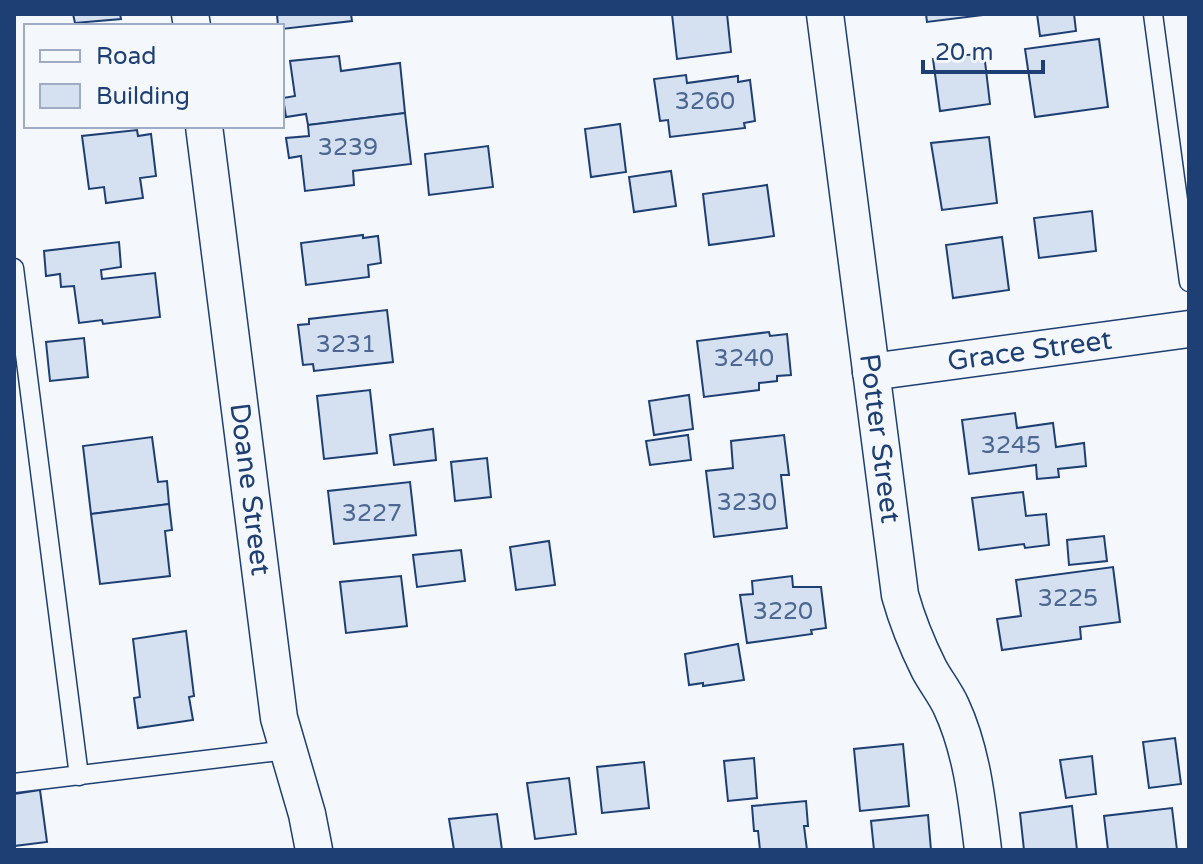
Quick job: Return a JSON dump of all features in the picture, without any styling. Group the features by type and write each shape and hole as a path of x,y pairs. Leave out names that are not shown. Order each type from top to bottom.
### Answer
{"street":[{"name":"Potter Street","path":"825,14 900,595 912,631 951,706 965,744 983,850"},
{"name":"Doane Street","path":"204,128 275,686 287,750 307,814 314,850"},
{"name":"Grace Street","path":"871,372 1189,329"}],"lane":[{"path":"1153,14 1189,282"},
{"path":"14,268 79,776"},
{"path":"14,783 287,750"}],"building":[{"path":"73,14 120,14 121,19 75,23"},
{"path":"277,14 351,14 352,21 284,29 284,24 278,24"},
{"path":"672,14 727,14 731,52 677,59"},
{"path":"926,14 991,14 927,22"},
{"path":"1037,14 1074,14 1076,31 1040,36"},
{"path":"1099,39 1108,107 1035,117 1025,49"},
{"path":"984,53 990,104 940,111 933,59"},
{"path":"339,56 341,71 400,63 405,113 308,125 306,114 286,117 284,98 295,96 290,61"},
{"path":"686,75 687,83 738,76 738,82 750,80 755,121 744,123 745,128 670,137 668,120 660,121 654,79"},
{"path":"405,113 411,164 353,171 354,185 305,191 301,156 289,158 286,138 309,136 308,125"},
{"path":"620,124 626,172 591,177 585,129"},
{"path":"137,130 138,136 151,134 156,176 140,178 143,198 106,203 104,187 89,189 82,136"},
{"path":"989,137 997,203 942,210 931,143"},
{"path":"488,146 493,187 429,195 425,154"},
{"path":"671,171 676,206 634,212 629,177"},
{"path":"767,185 774,236 709,245 703,194"},
{"path":"1092,211 1096,251 1039,258 1034,218"},
{"path":"363,235 363,238 378,236 381,263 368,265 369,277 306,285 301,243"},
{"path":"1002,237 1009,290 953,298 946,245"},
{"path":"119,242 121,267 101,270 102,279 155,273 160,317 103,324 102,320 79,323 74,286 61,287 60,274 46,276 44,251"},
{"path":"387,310 393,362 314,371 313,364 303,365 298,325 309,324 309,319"},
{"path":"769,332 770,336 787,334 791,375 777,376 777,381 759,383 759,390 704,397 697,341"},
{"path":"84,338 88,377 50,381 46,342"},
{"path":"370,390 377,453 324,459 317,396"},
{"path":"689,395 693,429 654,435 649,401"},
{"path":"1015,413 1017,428 1053,423 1056,447 1084,443 1086,466 1058,469 1059,477 1037,479 1036,465 969,474 962,420"},
{"path":"433,429 436,460 394,465 390,435"},
{"path":"688,435 691,460 650,465 646,441"},
{"path":"784,435 789,475 781,475 787,528 714,537 706,471 733,468 731,441"},
{"path":"152,437 158,482 167,481 169,504 91,514 83,446"},
{"path":"487,458 491,497 455,501 451,462"},
{"path":"410,482 416,535 334,544 328,491"},
{"path":"1023,492 1026,516 1046,514 1049,545 1025,548 1024,544 979,550 972,498"},
{"path":"169,504 172,530 165,531 170,576 100,584 91,514"},
{"path":"1104,536 1107,561 1069,565 1067,540"},
{"path":"549,541 555,585 516,590 510,547"},
{"path":"461,550 465,581 417,587 413,555"},
{"path":"1113,567 1120,622 1080,627 1081,639 1002,650 997,619 1021,616 1016,580"},
{"path":"401,576 407,626 346,633 340,582"},
{"path":"792,576 793,587 821,587 826,628 811,630 812,634 747,643 740,595 753,594 752,581"},
{"path":"186,631 194,696 189,697 193,720 138,728 134,698 140,697 133,639"},
{"path":"738,644 744,680 689,685 685,654"},
{"path":"1175,738 1181,784 1149,788 1143,742"},
{"path":"903,744 909,806 860,811 854,749"},
{"path":"1092,756 1096,794 1066,798 1060,760"},
{"path":"754,758 757,798 728,801 724,761"},
{"path":"644,762 649,808 602,813 597,767"},
{"path":"569,778 576,834 535,839 527,783"},
{"path":"40,790 47,842 14,846 14,794"},
{"path":"806,801 808,826 804,826 807,850 760,850 758,831 754,831 752,806"},
{"path":"1072,806 1077,850 1024,850 1020,813"},
{"path":"1172,808 1177,850 1108,850 1104,816"},
{"path":"497,814 502,850 454,850 449,819"},
{"path":"928,815 931,850 874,850 871,821"}]}
